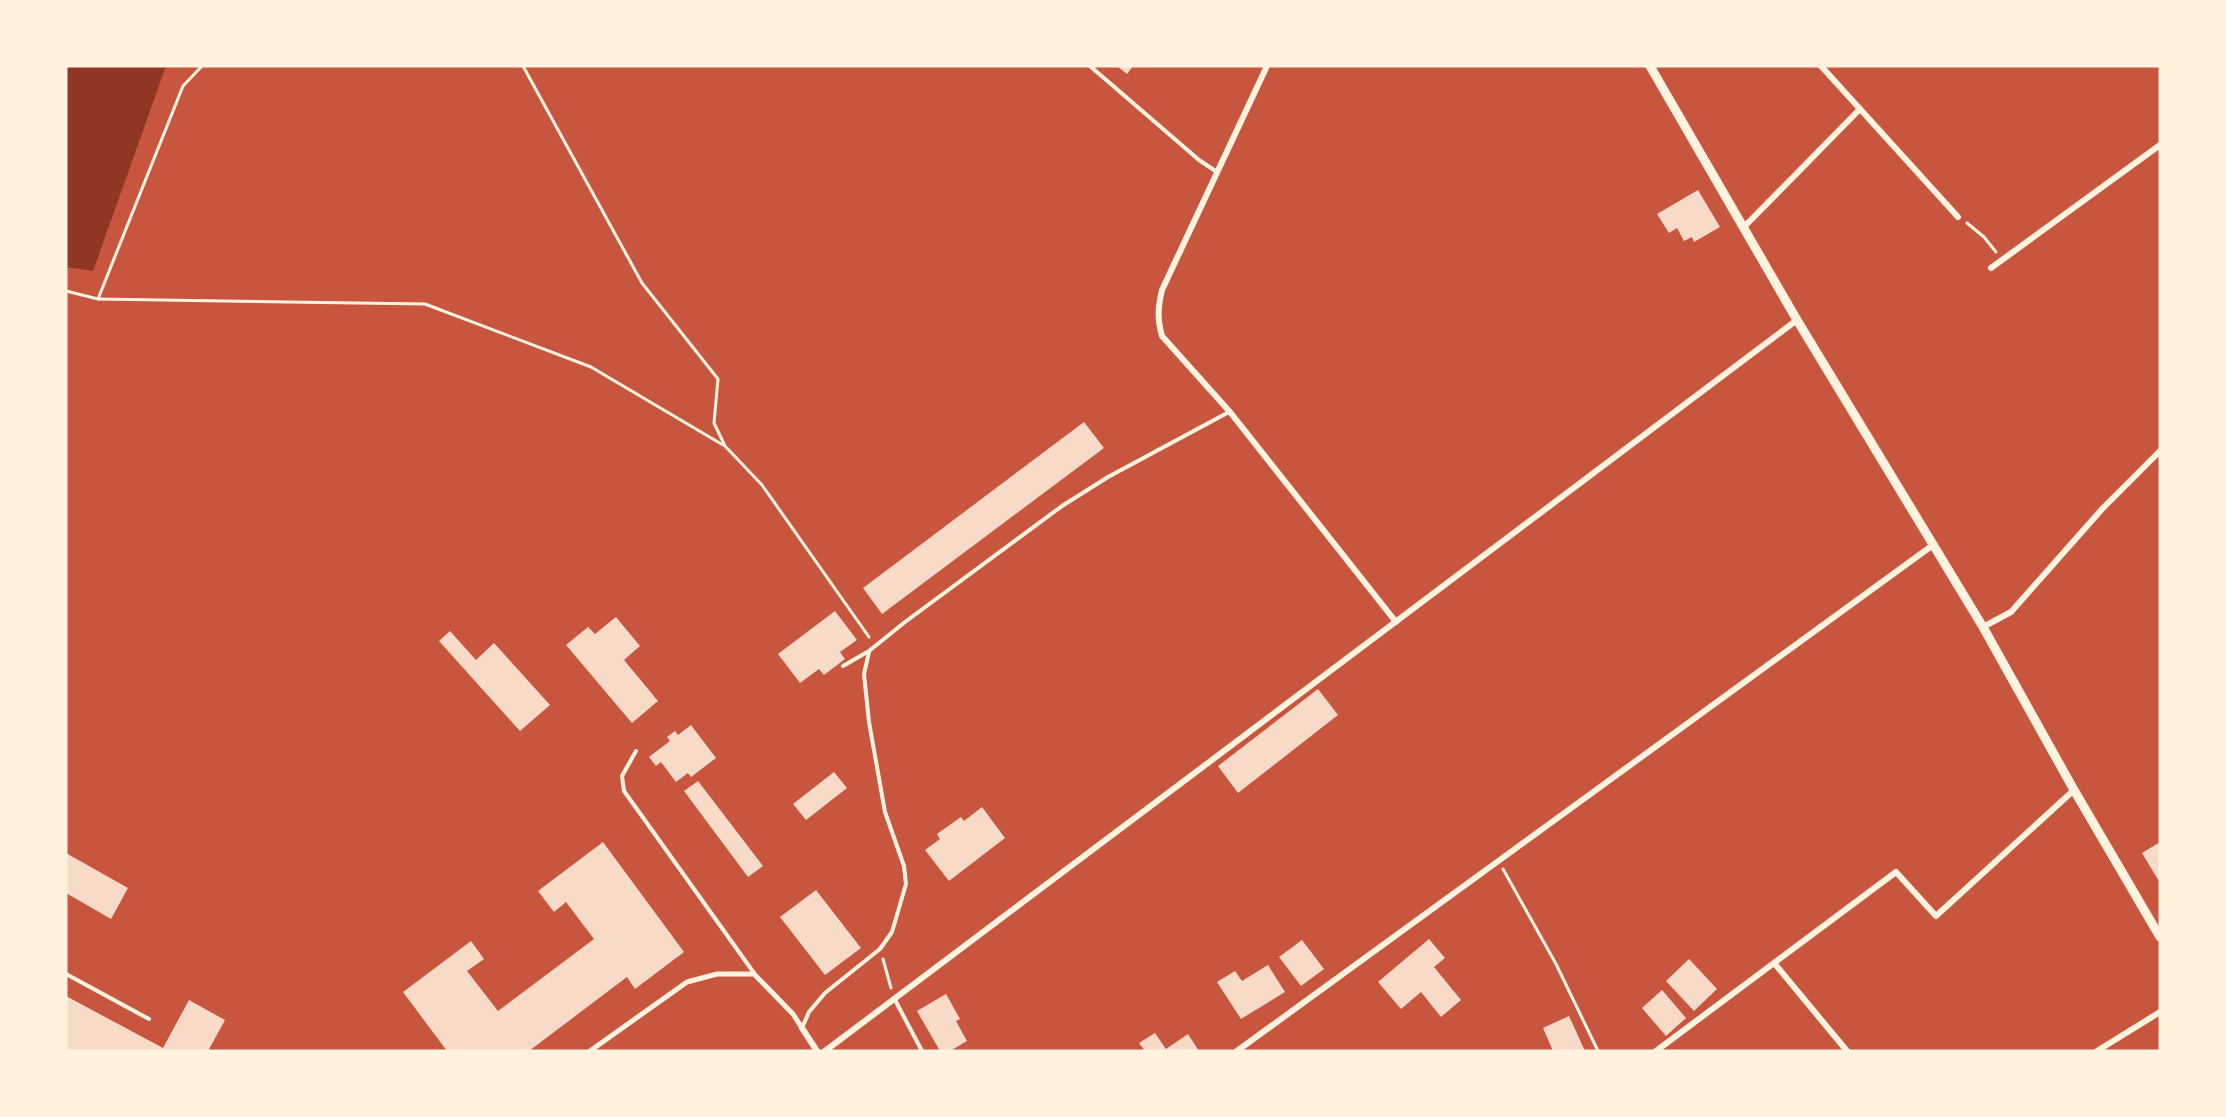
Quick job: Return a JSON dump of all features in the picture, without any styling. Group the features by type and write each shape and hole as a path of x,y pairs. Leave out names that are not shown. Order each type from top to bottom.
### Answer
{"street":[{"path":"1267,66 1162,290 1158,307 1158,323 1162,336 1230,412 1396,622"},
{"path":"1650,66 1797,320 1983,627 2074,790 2159,933"},
{"path":"1821,66 1958,216"},
{"path":"1744,227 1860,109"},
{"path":"1991,268 2160,146"},
{"path":"825,1051 1797,320"},
{"path":"1983,627 2011,612 2103,508 2160,451"},
{"path":"1237,1051 1933,545"},
{"path":"1656,1051 1896,872 1936,916 2074,790"},
{"path":"1775,964 1847,1051"},
{"path":"590,1051 687,982 717,974 754,974 793,1014 817,1051"},
{"path":"2097,1051 2160,1012"}],"lane":[{"path":"1090,66 1199,160 1218,172"},
{"path":"843,666 869,651 1062,506 1108,477 1230,412"},
{"path":"802,1028 809,1012 825,993 880,949 892,932 906,884 904,866 885,812 869,722 864,674 869,651"},
{"path":"636,751 622,776 624,791 754,974"},
{"path":"66,974 149,1019"},
{"path":"894,997 922,1051"}],"path":[{"path":"98,299 183,86 202,66"},
{"path":"524,66 642,283 718,379 714,423 725,446"},
{"path":"1958,216 1984,237 2002,260"},
{"path":"66,291 98,299 425,304 591,367 725,446 762,484 875,646"},
{"path":"1498,860 1556,964 1598,1051"},
{"path":"880,949 894,997"}],"shaded area":[{"path":"66,66 166,66 93,271 66,267"}],"building":[{"path":"1117,66 1133,66 1127,74"},
{"path":"1698,190 1720,227 1694,242 1692,237 1684,241 1677,228 1669,233 1657,214"},
{"path":"1084,422 1104,448 882,614 863,588"},
{"path":"835,611 857,640 840,652 845,659 824,675 819,669 800,683 778,654"},
{"path":"616,617 640,646 624,660 658,701 632,723 566,645 588,627 595,634"},
{"path":"450,631 476,660 494,643 550,705 520,731 439,641"},
{"path":"1318,689 1338,715 1238,793 1218,766"},
{"path":"691,725 716,758 691,777 688,773 676,782 661,762 656,766 649,757 670,741 667,737 675,731 678,735"},
{"path":"834,772 847,788 806,820 793,804"},
{"path":"698,781 763,866 748,877 684,791"},
{"path":"982,807 1005,838 949,881 925,850 940,839 937,834 961,817 964,821"},
{"path":"603,842 684,952 635,989 627,977 529,1051 447,1051 403,992 471,941 484,959 467,971 498,1011 594,939 566,902 554,912 538,891"},
{"path":"2160,842 2160,883 2142,853"},
{"path":"66,853 128,888 111,919 66,893"},
{"path":"816,890 861,948 825,975 780,917"},
{"path":"1429,939 1445,958 1434,967 1461,1000 1441,1017 1421,992 1401,1009 1378,982"},
{"path":"1302,940 1324,969 1301,986 1279,957"},
{"path":"1689,959 1717,989 1694,1011 1666,981"},
{"path":"1268,965 1285,992 1241,1019 1217,982 1235,971 1242,981"},
{"path":"1662,990 1686,1018 1666,1036 1642,1008"},
{"path":"946,994 960,1019 956,1021 967,1041 950,1051 940,1051 917,1011"},
{"path":"66,996 163,1048 189,1000 225,1020 208,1051 70,1051 66,1049"},
{"path":"1569,1016 1585,1051 1553,1051 1543,1028"},
{"path":"1155,1033 1166,1049 1188,1034 1199,1051 1145,1051 1139,1043"}]}
